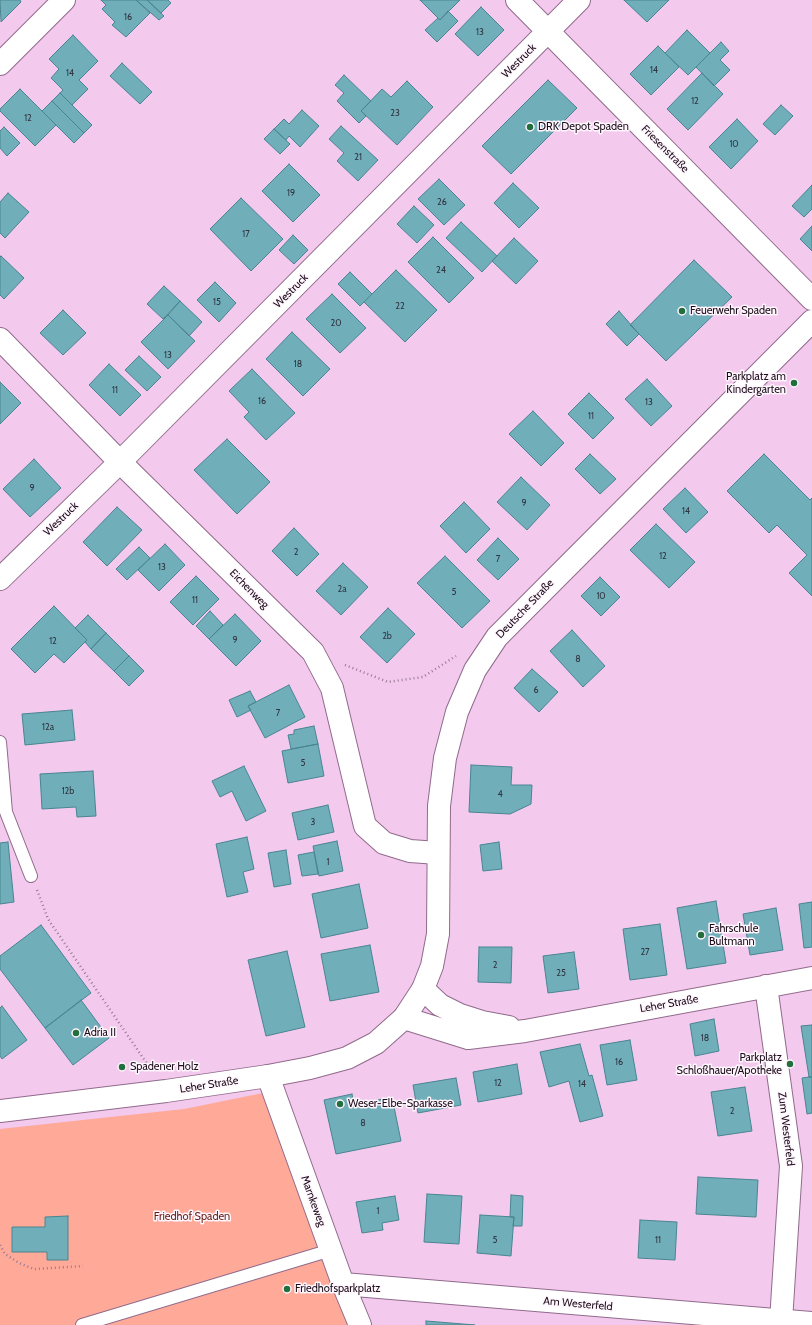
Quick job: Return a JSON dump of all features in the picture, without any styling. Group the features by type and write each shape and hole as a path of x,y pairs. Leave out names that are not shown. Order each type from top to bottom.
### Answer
{"street":[{"path":"0,64 64,0"},
{"name":"Friesenstraße","path":"517,0 812,299"},
{"name":"Westruck","path":"0,578 120,462 579,0"},
{"name":"Deutsche Straße","path":"422,989 432,966 438,934 439,806 445,758 457,712 475,670 496,637 812,321"},
{"name":"Eichenweg","path":"0,339 120,462 313,652 332,688 365,826 384,843 410,851 438,853"},
{"name":"Leher Straße","path":"404,1018 468,1038 526,1031 812,978"},
{"name":"Zum Westerfeld","path":"766,986 791,1166 781,1321"},
{"name":"Leher Straße","path":"0,1111 166,1092 268,1076 310,1068 347,1058 376,1043 404,1018 422,989 440,1005 460,1015 482,1022 526,1031"},
{"name":"Marnkeweg","path":"268,1076 331,1250 360,1325"},
{"name":"Am Westerfeld","path":"344,1284 812,1323"}],"lane":[{"path":"0,742 6,812 31,876"},
{"path":"82,1325 331,1250"}],"path":[{"path":"313,652 388,682 423,677 460,653"},
{"path":"31,876 48,919 166,1092"},
{"path":"0,1245 5,1254 19,1263 34,1269 83,1266"}],"green space":[{"name":"Friedhof Spaden","path":"263,1093 351,1325 0,1325 0,1129 184,1109"}],"building":[{"path":"0,0 20,0 21,2 1,22"},
{"path":"101,0 136,0 150,13 126,37 112,25 115,22 102,9 106,5"},
{"path":"136,0 147,0 164,16 159,20"},
{"path":"147,0 168,0 171,3 161,13"},
{"path":"420,0 460,0 440,20"},
{"path":"624,0 669,0 647,22"},
{"path":"481,7 504,30 478,56 455,34"},
{"path":"448,11 458,21 437,42 425,30 438,18 440,20"},
{"path":"687,30 710,53 688,75 665,53"},
{"path":"73,35 98,61 79,80 88,89 72,105 60,93 63,90 51,78 59,69 49,59"},
{"path":"721,42 729,51 720,60 730,70 714,86 696,67"},
{"path":"658,46 679,67 651,95 630,74"},
{"path":"122,63 152,92 140,104 110,76"},
{"path":"702,73 723,94 688,130 667,109"},
{"path":"344,75 371,101 361,111 366,116 359,123 337,101 344,93 335,85"},
{"name":"DRK Depot Spaden","path":"548,80 577,108 511,174 482,146"},
{"path":"407,81 433,107 397,145 361,111 382,89 391,97"},
{"path":"20,89 56,125 35,146 0,111 0,109"},
{"path":"60,93 92,125 84,133 52,101"},
{"path":"52,101 84,133 74,143 42,111"},
{"path":"781,105 793,116 775,135 763,124"},
{"path":"302,110 319,126 300,147 289,136 286,140 274,129 284,119 289,124"},
{"path":"737,119 758,141 731,169 709,147"},
{"path":"341,126 378,160 358,181 337,161 344,153 329,139"},
{"path":"4,127 20,143 7,156 0,148 0,131"},
{"path":"274,129 290,144 280,154 264,139"},
{"path":"289,164 320,195 293,222 262,191"},
{"path":"439,179 465,205 444,225 418,199"},
{"path":"513,183 539,208 519,228 494,203"},
{"path":"812,185 812,209 804,217 792,206"},
{"path":"8,193 29,212 5,238 0,233 0,202"},
{"path":"241,198 283,239 251,271 210,229"},
{"path":"414,206 434,225 417,243 397,224"},
{"path":"461,222 497,256 482,272 446,238"},
{"path":"812,226 812,251 800,239"},
{"path":"293,235 308,250 294,264 279,250"},
{"path":"433,237 474,278 449,303 408,262"},
{"path":"514,238 538,261 516,284 492,261"},
{"path":"1,256 24,278 4,299 0,295"},
{"name":"Feuerwehr Spaden","path":"694,260 732,297 666,361 630,325"},
{"path":"396,270 437,310 405,342 364,302"},
{"path":"350,272 372,294 360,306 338,284"},
{"path":"215,282 236,303 219,322 197,300"},
{"path":"164,286 180,301 163,319 147,304"},
{"path":"332,294 366,328 340,353 306,319"},
{"path":"180,301 202,322 189,336 168,315"},
{"path":"63,310 86,333 63,355 40,333"},
{"path":"619,311 639,334 627,346 606,324"},
{"path":"168,315 195,341 168,369 141,342"},
{"path":"292,332 330,369 303,396 266,359"},
{"path":"139,356 161,377 147,391 125,370"},
{"path":"109,364 141,395 120,416 89,385"},
{"path":"252,369 295,413 266,440 244,417 249,412 229,391"},
{"path":"647,379 672,406 651,426 625,399"},
{"path":"0,382 21,403 0,424"},
{"path":"589,393 614,418 593,439 568,414"},
{"path":"533,411 564,443 541,466 509,434"},
{"path":"227,439 270,482 237,514 194,470"},
{"path":"590,454 616,479 600,494 575,469"},
{"path":"764,454 810,500 812,498 812,596 789,573 807,555 777,525 769,533 727,491"},
{"path":"34,459 61,488 30,517 3,489"},
{"path":"521,477 550,505 527,530 497,502"},
{"path":"685,488 708,512 686,533 663,509"},
{"path":"464,502 490,529 466,553 440,526"},
{"path":"117,507 142,530 107,566 83,542"},
{"path":"656,524 695,562 669,588 630,550"},
{"path":"294,528 319,554 297,576 272,551"},
{"path":"498,538 519,559 498,580 477,560"},
{"path":"165,544 185,565 159,591 138,570"},
{"path":"139,547 150,558 127,580 116,569"},
{"path":"445,556 490,601 462,628 417,583"},
{"path":"343,563 368,587 341,615 316,591"},
{"path":"196,576 219,599 193,625 170,602"},
{"path":"600,577 620,597 601,616 581,596"},
{"path":"54,606 87,640 64,663 54,654 35,673 11,649"},
{"path":"388,608 415,634 387,663 360,637"},
{"path":"210,611 223,625 209,639 196,626"},
{"path":"235,614 261,641 236,666 209,639"},
{"path":"88,615 106,633 91,649 85,642 87,640 75,628"},
{"path":"572,630 605,666 583,687 550,651"},
{"path":"106,633 129,656 114,671 91,649"},
{"path":"129,656 144,671 129,686 114,671"},
{"path":"532,669 558,692 539,712 514,688"},
{"path":"289,685 305,717 265,738 248,706"},
{"path":"250,691 256,702 248,706 251,710 237,717 229,700"},
{"path":"72,710 75,740 25,745 22,714"},
{"path":"314,726 318,744 291,749 288,735 294,734 294,730"},
{"path":"318,744 324,776 288,783 282,751"},
{"path":"471,765 512,767 511,785 532,785 531,804 510,814 469,812"},
{"path":"244,766 266,811 246,821 232,791 220,797 212,781"},
{"path":"93,771 96,816 77,817 76,807 42,809 40,774"},
{"path":"328,805 334,832 298,840 292,813"},
{"path":"247,837 254,869 243,872 248,892 227,897 216,844"},
{"path":"337,841 343,871 319,876 313,846"},
{"path":"8,842 14,902 0,904 0,843"},
{"path":"499,842 502,869 483,871 480,845"},
{"path":"286,850 291,884 274,887 268,853"},
{"path":"314,852 318,874 302,876 298,855"},
{"path":"359,884 368,928 321,938 312,894"},
{"name":"Fahrschule Bultmann","path":"716,901 726,963 687,969 677,908"},
{"path":"812,902 812,947 804,948 799,904"},
{"path":"776,908 783,950 750,955 743,914"},
{"path":"660,924 667,975 630,980 623,929"},
{"path":"41,925 91,993 45,1028 0,969 0,956"},
{"path":"370,945 379,992 330,1001 321,954"},
{"path":"479,947 512,947 511,983 478,982"},
{"path":"287,951 305,1027 266,1036 248,960"},
{"path":"574,952 579,989 548,993 543,956"},
{"path":"81,1000 109,1038 73,1065 45,1028"},
{"path":"2,1006 27,1040 2,1059 0,1056 0,1008"},
{"path":"714,1019 719,1051 695,1056 690,1024"},
{"path":"812,1025 812,1077 809,1077 801,1026"},
{"path":"630,1040 637,1080 607,1085 600,1045"},
{"path":"580,1044 589,1076 592,1075 603,1116 580,1122 569,1081 549,1087 540,1052"},
{"path":"517,1064 522,1094 478,1102 473,1072"},
{"path":"812,1077 812,1113 807,1114 802,1078"},
{"path":"456,1078 461,1105 418,1113 413,1085"},
{"path":"745,1087 752,1131 718,1136 711,1092"},
{"path":"352,1094 354,1105 392,1097 401,1141 336,1154 324,1100"},
{"path":"698,1177 758,1180 756,1217 696,1214"},
{"path":"427,1194 462,1196 459,1244 424,1242"},
{"path":"511,1195 523,1196 522,1226 513,1226 514,1217 510,1217"},
{"path":"395,1196 399,1220 382,1223 383,1230 362,1233 356,1202"},
{"path":"480,1215 514,1217 511,1256 477,1253"},
{"path":"68,1216 68,1260 47,1260 47,1252 12,1252 12,1227 45,1227 45,1217"},
{"path":"640,1220 677,1222 675,1260 638,1258"},
{"path":"426,1321 475,1325 426,1325"}],"place":[{"name":"DRK Depot Spaden","path":"530,127"},
{"name":"Feuerwehr Spaden","path":"682,311"},
{"name":"Parkplatz am Kindergarten","path":"794,383"},
{"name":"Fahrschule Bultmann","path":"701,935"},
{"name":"Adria II","path":"76,1033"},
{"name":"Parkplatz Schloßhauer/Apotheke","path":"790,1064"},
{"name":"Spadener Holz","path":"122,1067"},
{"name":"Weser-Elbe-Sparkasse","path":"340,1104"},
{"name":"Friedhofsparkplatz","path":"287,1289"}]}
